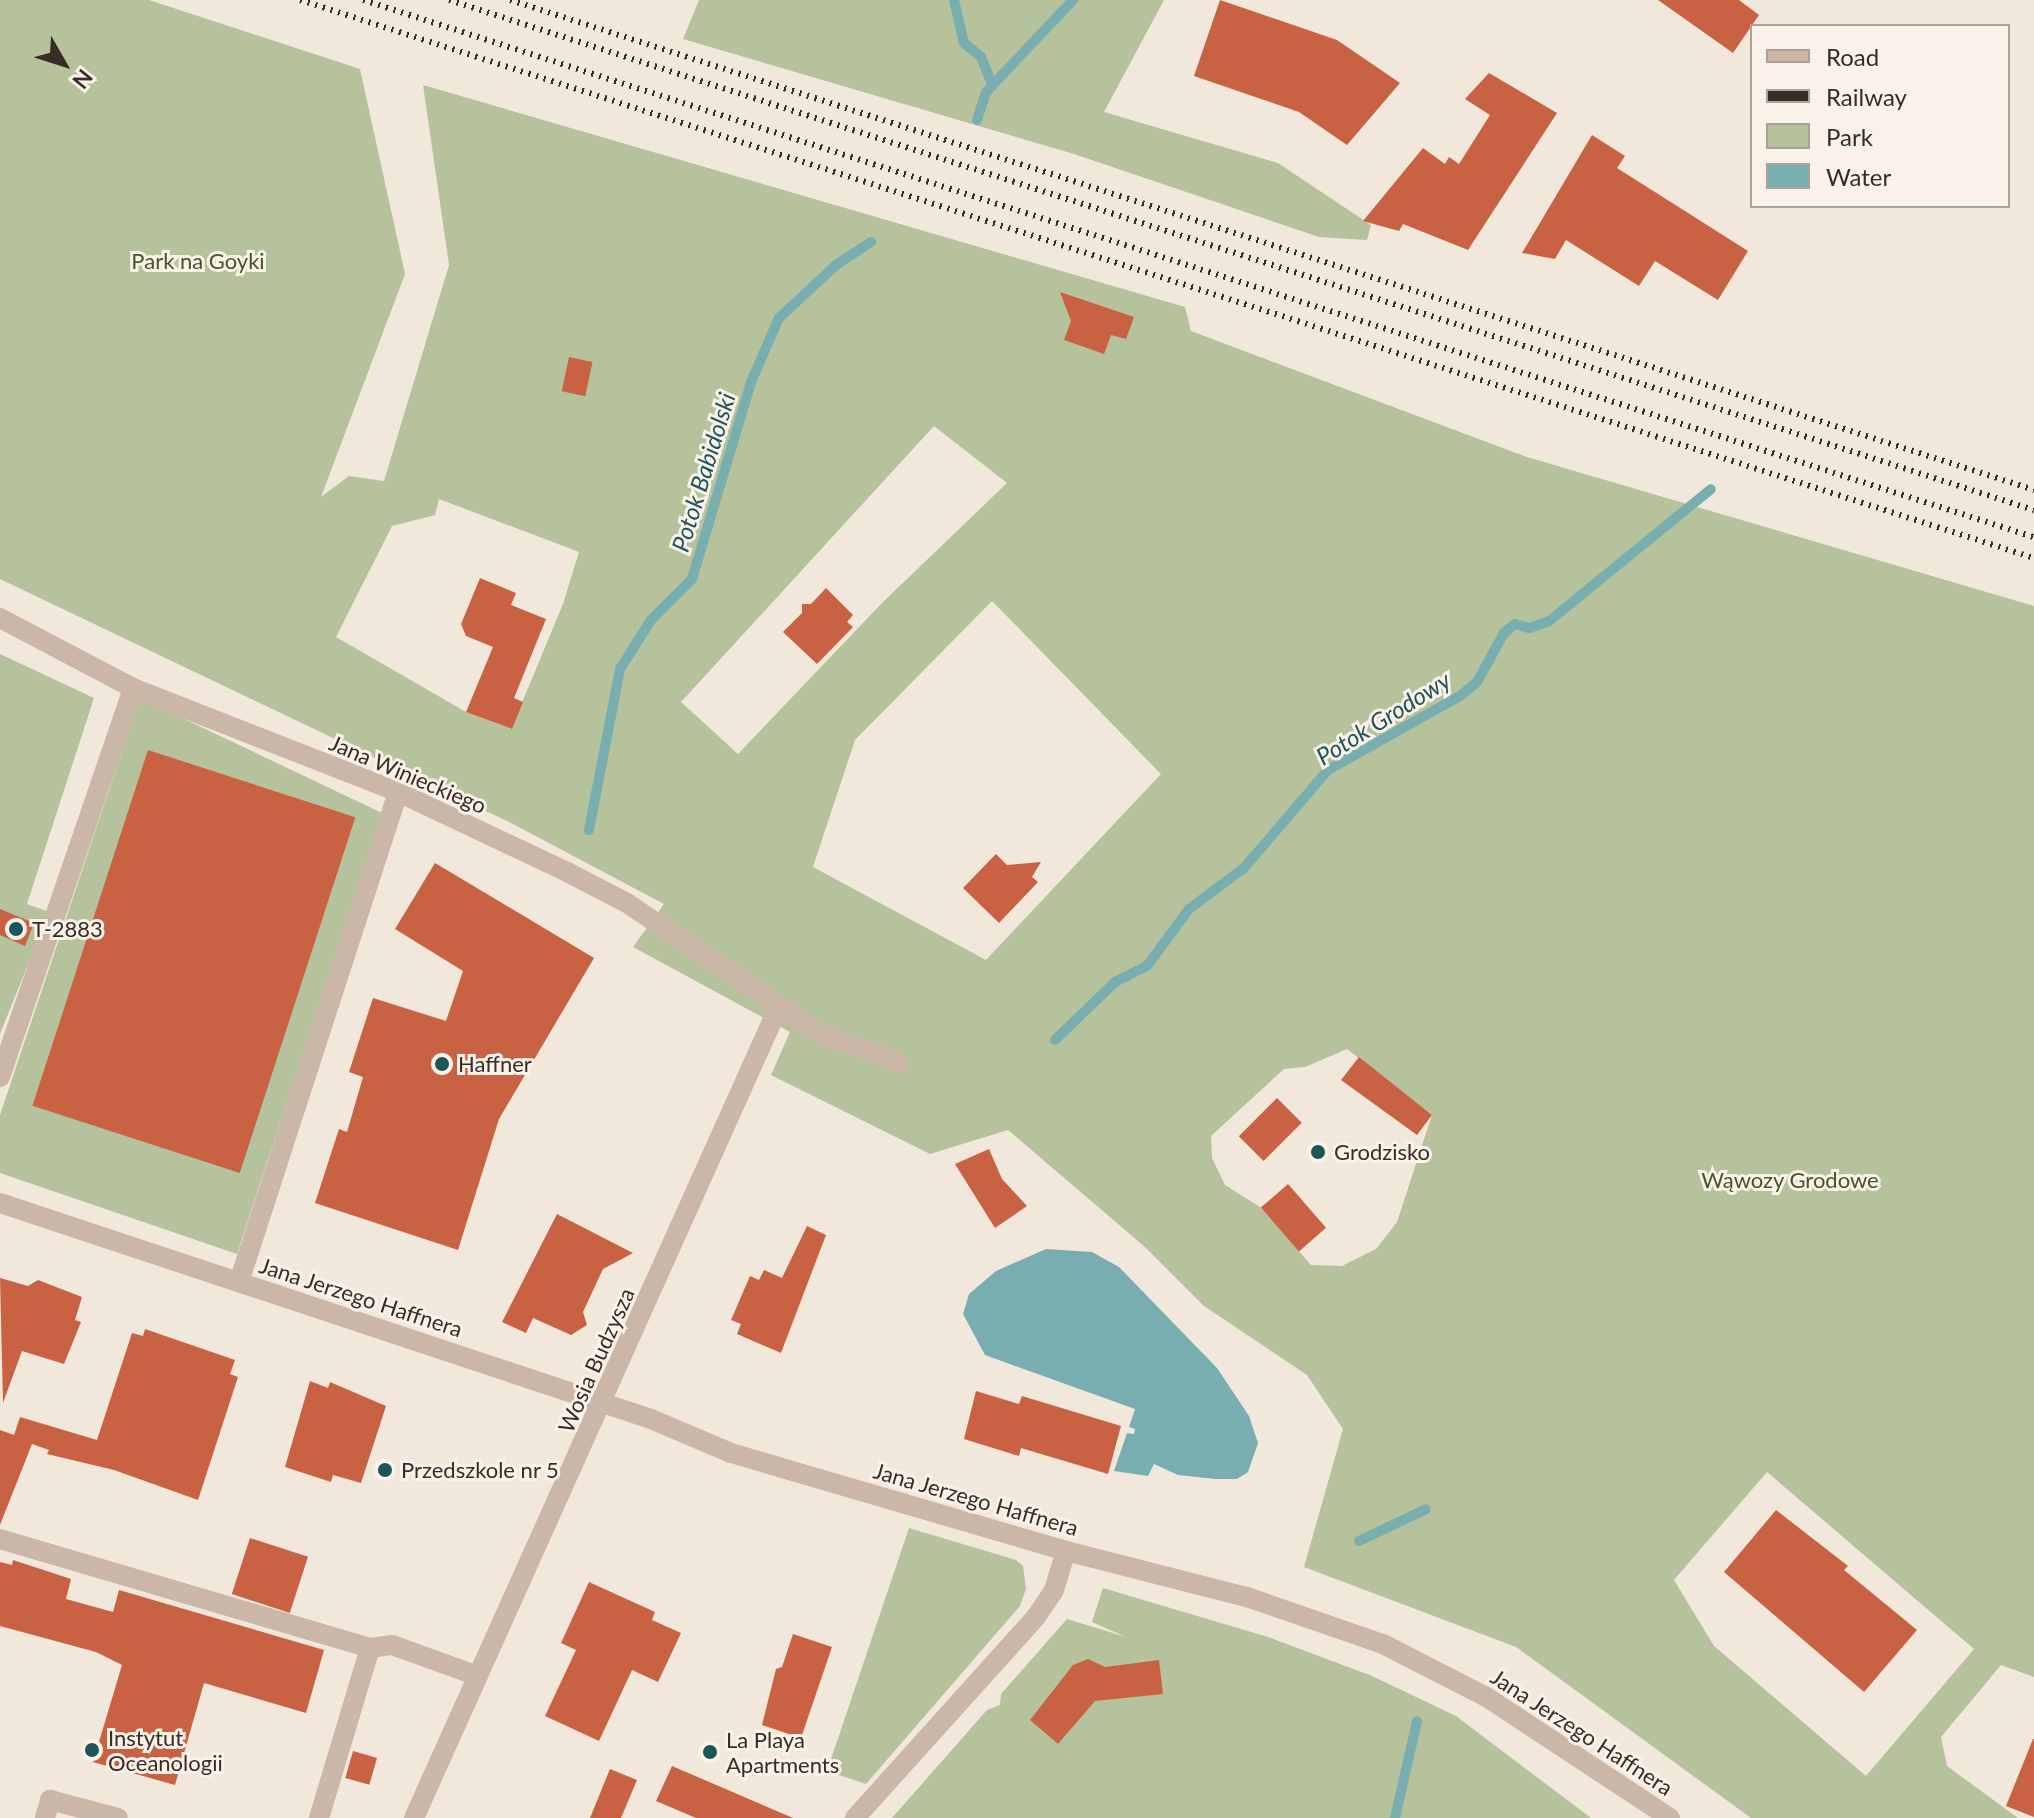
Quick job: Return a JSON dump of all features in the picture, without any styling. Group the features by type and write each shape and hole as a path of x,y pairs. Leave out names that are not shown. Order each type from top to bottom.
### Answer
{"street":[{"name":"Jana Winieckiego","path":"0,618 133,688 398,792 627,903 822,1035 898,1062"},
{"path":"0,1077 133,688"},
{"name":"Jana Jerzego Haffnera","path":"239,1282 398,792"},
{"name":"Wosia Budzysza","path":"414,1818 779,1006"},
{"name":"Jana Jerzego Haffnera","path":"0,1203 602,1404 731,1453 1066,1551 1247,1597 1383,1644 1488,1698 1670,1818"},
{"path":"0,1539 370,1648 392,1645 478,1676"},
{"path":"855,1818 1036,1617 1054,1590 1066,1551"},
{"path":"319,1818 370,1648"},
{"path":"45,1818 50,1800 118,1818"}],"green space":[{"path":"0,0 149,0 360,69 405,274 321,497 349,476 384,481 449,265 423,85 1185,307 1191,331 1527,457 2034,606 2034,1677 2001,1665 1941,1737 1947,1766 2018,1818 1751,1818 1516,1647 1304,1567 1343,1429 1307,1375 1204,1306 1145,1247 1008,1130 930,1154 771,1075 790,1032 633,947 664,904 513,824 0,579","holes":["934,426 1007,483 883,602 738,754 681,702","439,499 579,552 563,604 511,729 466,712 336,637 392,526 435,515","992,601 1161,774 986,960 813,867 855,740","1347,1049 1432,1115 1397,1222 1376,1249 1342,1266 1311,1265 1260,1207 1225,1185 1212,1158 1211,1136 1284,1069 1305,1067","1767,1472 1974,1649 1866,1776 1714,1646 1674,1580"]},
{"path":"699,0 1164,0 1104,112 1278,163 1371,225 1367,240 1319,237 1074,154 683,39"},
{"path":"0,654 94,698 27,904 49,912 0,1034"},
{"path":"140,698 382,813 237,1254 0,1173 0,1115"},
{"path":"909,1528 1016,1560 1023,1566 1026,1589 1020,1606 866,1784 827,1771"},
{"path":"1103,1588 1268,1637 1372,1676 1456,1716 1591,1818 892,1818 987,1710 1000,1705 1001,1694 1067,1619 1126,1637 1092,1622"}],"water":[{"path":"1046,1249 1092,1252 1119,1267 1217,1368 1249,1416 1258,1443 1248,1472 1237,1479 1215,1479 1178,1475 1154,1464 1148,1476 1114,1471 1127,1433 1134,1434 1135,1429 1129,1427 1135,1409 985,1355 963,1314 969,1294 996,1271"}],"building":[{"path":"1220,0 1337,40 1400,83 1347,145 1299,112 1194,76"},
{"path":"1658,0 1739,0 1759,15 1733,53"},
{"path":"1489,73 1557,113 1468,250 1403,224 1399,231 1363,221 1423,148 1445,164 1449,157 1459,164 1490,115 1465,99"},
{"path":"1592,135 1625,156 1617,168 1748,251 1718,300 1655,261 1639,286 1566,240 1555,259 1522,253"},
{"path":"1060,292 1134,317 1126,339 1111,335 1104,354 1064,340 1071,321"},
{"path":"569,357 592,362 585,396 562,391"},
{"path":"480,578 516,593 511,605 546,619 514,698 523,702 512,729 466,712 493,647 466,636 461,624"},
{"path":"826,588 853,615 847,622 853,627 817,664 783,632 802,613 802,604 811,604"},
{"path":"148,750 355,817 240,1173 32,1106"},
{"path":"996,854 1007,865 1041,862 1032,877 1038,882 999,923 963,888"},
{"name":"Haffner","path":"435,863 594,958 499,1119 458,1250 315,1203 339,1129 347,1132 363,1077 349,1072 373,998 446,1021 463,971 395,929"},
{"name":"T-2883","path":"0,909 34,923 25,946 0,935"},
{"path":"1359,1057 1432,1115 1417,1135 1341,1080"},
{"path":"1277,1098 1302,1123 1264,1161 1239,1136"},
{"path":"989,1149 1002,1179 1027,1206 995,1228 955,1164"},
{"path":"1288,1184 1326,1228 1299,1251 1261,1208"},
{"path":"557,1214 633,1253 603,1269 583,1312 587,1325 571,1335 533,1318 526,1333 502,1322"},
{"path":"807,1226 826,1235 781,1353 737,1334 741,1324 731,1320 750,1276 759,1280 764,1270 782,1278"},
{"path":"0,1278 28,1286 38,1280 82,1297 75,1320 81,1322 64,1364 22,1351 3,1403"},
{"path":"145,1329 235,1360 230,1374 238,1377 198,1500 114,1470 47,1454 49,1450 32,1444 0,1525 0,1430 14,1435 20,1417 97,1440 132,1333 143,1336"},
{"path":"310,1381 328,1388 330,1382 386,1406 361,1483 333,1475 331,1482 285,1467"},
{"path":"976,1391 1019,1404 1022,1396 1121,1426 1108,1474 1021,1448 1019,1456 964,1439"},
{"path":"1776,1510 1848,1566 1844,1570 1917,1630 1864,1692 1724,1572"},
{"path":"250,1538 308,1557 290,1613 232,1594"},
{"path":"13,1560 71,1579 66,1599 113,1612 119,1590 324,1650 306,1713 204,1683 175,1785 93,1762 122,1665 96,1652 0,1626 0,1562 12,1565"},
{"path":"589,1582 655,1612 652,1620 681,1633 658,1682 632,1670 599,1741 545,1716 576,1650 561,1643"},
{"path":"793,1634 832,1647 801,1738 762,1725 776,1669 782,1667"},
{"path":"1088,1659 1105,1667 1159,1660 1163,1694 1095,1701 1058,1744 1030,1720 1073,1665"},
{"path":"2034,1739 2034,1817 2006,1806"},
{"path":"353,1751 377,1758 369,1785 345,1778"},
{"path":"672,1766 793,1818 696,1818 656,1801"},
{"path":"610,1769 637,1780 621,1818 590,1818"}],"waterway":[{"path":"954,0 964,43 981,57 992,84"},
{"name":"Potok Babidolski","path":"977,120 986,92 1073,0"},
{"name":"Potok Babidolski","path":"589,830 620,669 651,620 692,579 751,382 779,318 836,265 871,242"},
{"name":"Potok Grodowy","path":"1055,1040 1115,982 1147,966 1189,909 1244,868 1328,770 1460,696 1477,682 1504,633 1515,624 1529,628 1548,622 1711,489"},
{"name":"Potok Grodowy","path":"1359,1541 1426,1509"},
{"path":"1395,1818 1417,1721"}],"railway":[{"path":"300,0 2034,558"},
{"path":"363,0 2034,537"},
{"path":"449,0 2034,510"},
{"path":"510,0 2034,490"}],"place":[{"name":"T-2883","path":"16,929"},
{"name":"Haffner","path":"442,1064"},
{"name":"Grodzisko","path":"1318,1152"},
{"name":"Przedszkole nr 5","path":"385,1470"},
{"name":"Instytut Oceanologii","path":"92,1750"},
{"name":"La Playa Apartments","path":"710,1752"}],"park label":[{"name":"Park na Goyki","path":"198,261"},
{"name":"Wąwozy Grodowe","path":"1790,1180"}]}
